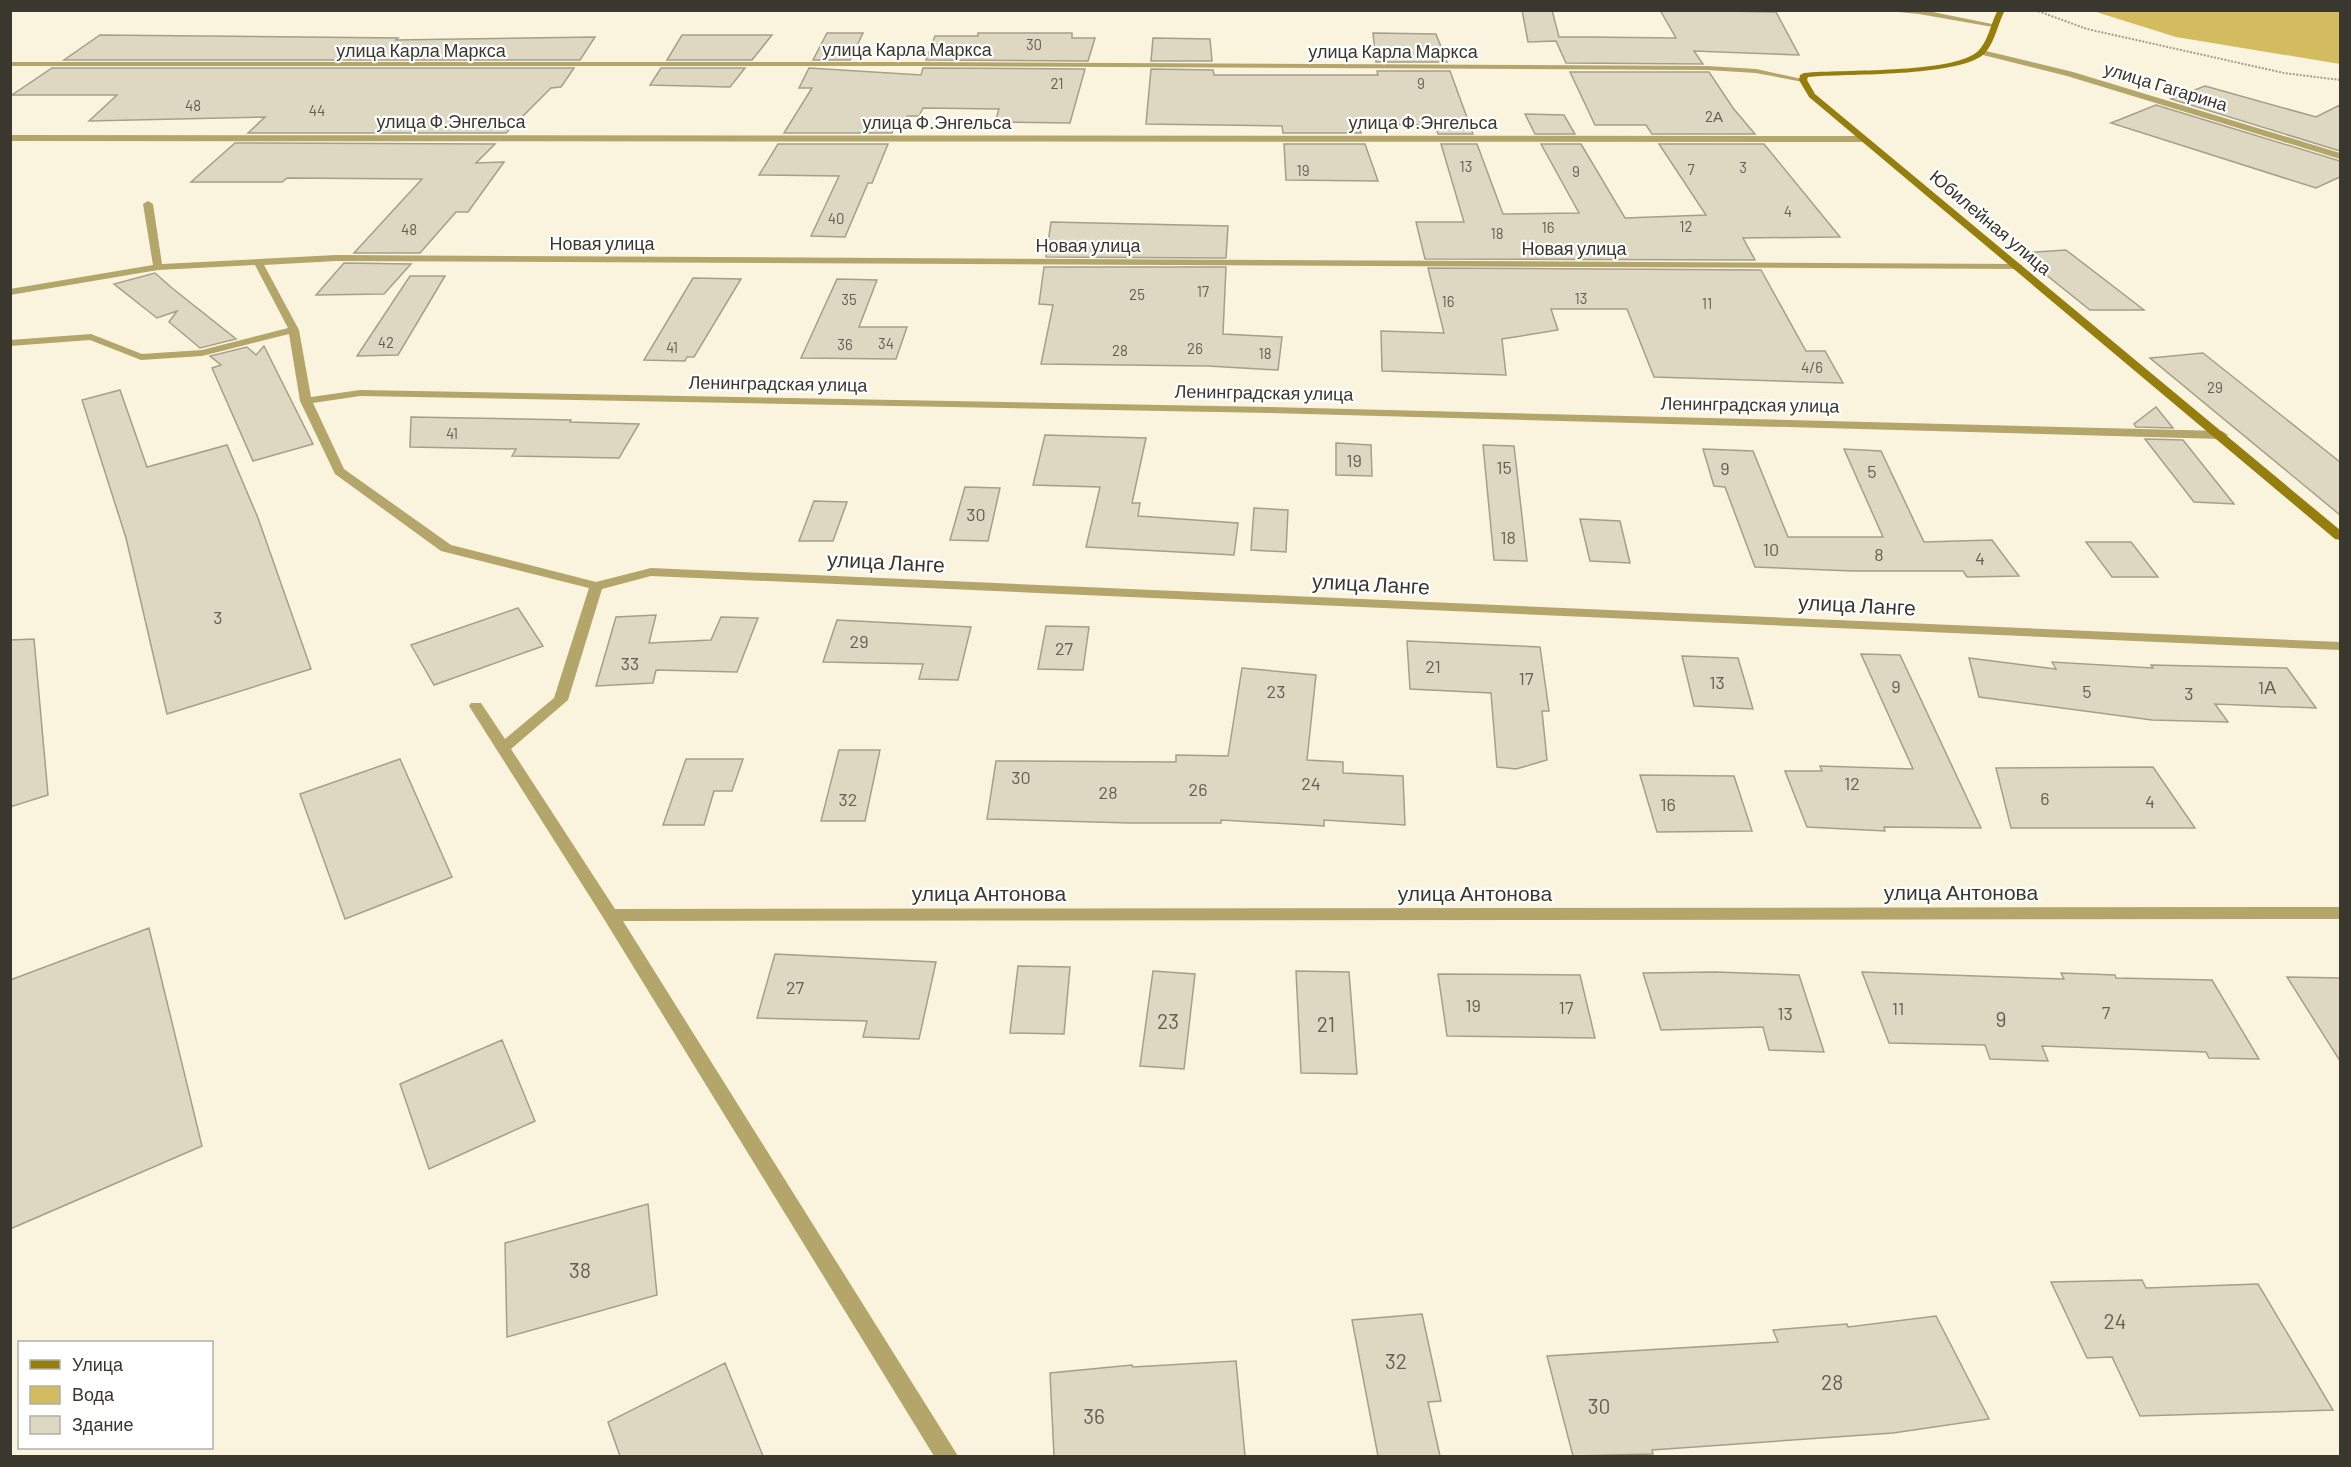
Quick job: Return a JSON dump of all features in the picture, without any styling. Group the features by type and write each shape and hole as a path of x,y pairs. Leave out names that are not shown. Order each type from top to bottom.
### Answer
{"street":[{"path":"1880,10 1919,12 1993,25"},
{"path":"1803,80 1804,75 1830,71 1951,66 1968,61 1982,52 2002,10"},
{"name":"улица Гагарина","path":"1982,52 2070,74 2340,156"},
{"name":"улица Карла Маркса","path":"10,64 921,64 1707,68 1756,71 1803,80"},
{"name":"Юбилейная улица","path":"1803,80 1812,95 2222,435 2340,536"},
{"name":"улица Ф.Энгельса","path":"10,138 1864,139"},
{"path":"148,204 158,267"},
{"name":"Новая улица","path":"10,292 158,267 336,258 2019,267"},
{"path":"258,262 294,330 306,401 339,471 446,548 596,586 561,700 503,748"},
{"path":"10,343 91,337 141,357 202,353 294,330"},
{"name":"Ленинградская улица","path":"306,401 372,393 1269,410 2222,435"},
{"name":"улица Ланге","path":"596,586 651,572 2340,646"},
{"path":"476,706 610,915 946,1456"},
{"name":"улица Антонова","path":"610,915 2340,913"}],"path":[{"path":"2035,10 2087,29 2284,73 2340,80"}],"water":[{"path":"2093,11 2340,11 2340,64 2176,37"}],"building":[{"path":"1522,10 1552,10 1559,37 1676,38 1660,10 1776,12 1799,55 1694,51 1703,64 1566,63 1556,41 1528,42"},
{"path":"827,33 863,33 850,60 813,60"},
{"path":"978,33 1072,33 1072,38 1095,38 1088,61 926,60 935,36 978,36"},
{"path":"1373,33 1436,34 1447,62 1376,62"},
{"path":"100,35 398,38 396,40 595,37 580,60 64,60"},
{"path":"682,35 772,35 752,60 667,60"},
{"path":"1153,38 1210,39 1212,61 1151,61"},
{"path":"52,68 574,68 561,87 551,88 506,133 248,133 265,117 89,121 117,95 12,95"},
{"path":"661,68 745,68 730,87 650,85"},
{"path":"809,68 921,75 923,68 1085,69 1070,123 995,122 999,109 923,108 919,116 907,116 905,121 897,121 892,133 784,133 812,88 799,88"},
{"path":"1151,69 1213,70 1214,75 1378,75 1377,71 1450,71 1473,134 1438,134 1435,125 1358,124 1361,133 1283,133 1282,126 1146,124"},
{"path":"1570,72 1709,72 1733,108 1755,134 1652,134 1646,125 1595,125"},
{"path":"2205,86 2316,117 2340,105 2340,151 2171,99"},
{"path":"2156,105 2340,161 2340,177 2316,188 2111,123"},
{"path":"1525,114 1564,115 1575,134 1535,134"},
{"path":"235,143 495,144 476,163 504,162 468,212 456,212 420,253 354,253 422,179 287,178 282,182 191,182"},
{"path":"778,144 888,144 872,183 868,183 845,237 811,236 839,176 759,175"},
{"path":"1284,144 1365,144 1378,181 1286,180"},
{"path":"1441,144 1477,144 1503,214 1579,213 1541,144 1581,144 1625,218 1706,215 1659,144 1764,144 1840,237 1743,238 1755,260 1425,259 1416,222 1464,222"},
{"path":"1051,222 1228,226 1226,258 1046,257"},
{"path":"2066,250 2144,310 2090,310 2019,253"},
{"path":"344,263 411,264 384,294 316,295"},
{"path":"1044,267 1226,267 1223,334 1282,337 1278,370 1208,366 1041,364 1053,305 1039,304"},
{"path":"1428,268 1761,270 1806,351 1825,351 1843,383 1654,377 1627,309 1551,309 1558,330 1502,339 1506,375 1382,371 1381,331 1444,333"},
{"path":"155,273 236,339 200,348 169,322 177,311 157,318 114,284"},
{"path":"410,276 445,276 398,355 357,356"},
{"path":"693,278 741,279 694,357 687,357 685,361 644,360"},
{"path":"837,279 877,280 859,327 907,327 896,359 801,358"},
{"path":"264,346 313,444 253,461 212,368 221,365 210,356 247,347 256,355"},
{"path":"2203,353 2340,462 2340,515 2150,358"},
{"path":"120,390 147,467 227,445 258,518 311,669 167,714 126,538 82,400"},
{"path":"2156,407 2173,428 2136,427 2134,424"},
{"path":"411,417 571,420 570,422 639,424 619,458 512,456 516,449 410,447"},
{"path":"1045,435 1146,438 1132,503 1140,503 1138,516 1238,523 1234,555 1086,547 1100,487 1033,485"},
{"path":"2145,439 2183,440 2234,504 2194,502"},
{"path":"1336,443 1371,445 1372,476 1336,475"},
{"path":"1483,445 1514,446 1527,561 1494,560"},
{"path":"1703,449 1753,451 1788,537 1883,537 1844,449 1881,451 1924,542 1992,540 2019,576 1967,577 1963,571 1853,571 1755,567 1725,487 1714,486"},
{"path":"965,487 1000,488 988,541 950,540"},
{"path":"814,501 847,502 833,541 799,541"},
{"path":"1254,508 1288,510 1286,552 1251,550"},
{"path":"1580,519 1620,521 1630,563 1590,561"},
{"path":"2086,542 2131,542 2158,577 2112,577"},
{"path":"518,608 543,646 434,685 411,645"},
{"path":"656,615 649,643 711,640 721,617 758,618 737,672 656,670 653,683 596,686 616,617"},
{"path":"837,620 971,627 958,680 919,679 923,664 823,662"},
{"path":"1046,626 1089,627 1083,670 1038,669"},
{"path":"34,639 48,795 10,807 10,640"},
{"path":"1407,641 1540,647 1549,711 1542,711 1547,760 1516,769 1497,767 1491,693 1410,689"},
{"path":"1861,654 1900,655 1981,828 1884,827 1885,831 1807,827 1785,771 1822,771 1820,766 1913,769"},
{"path":"1682,656 1738,658 1753,709 1694,706"},
{"path":"1969,658 2056,669 2052,662 2153,668 2151,665 2287,668 2316,708 2215,704 2228,722 2152,720 1979,697"},
{"path":"1242,668 1316,675 1307,760 1343,762 1343,773 1403,776 1405,825 1324,820 1324,826 1221,820 1221,823 1130,823 987,819 996,761 1176,762 1176,755 1228,756"},
{"path":"839,750 880,750 865,821 821,821"},
{"path":"400,759 452,877 345,919 300,794"},
{"path":"686,759 743,759 732,791 714,791 704,825 663,825"},
{"path":"2153,767 2195,828 2011,828 1996,768"},
{"path":"1640,775 1734,776 1752,831 1657,832"},
{"path":"149,928 202,1146 10,1229 10,980"},
{"path":"775,954 936,962 919,1039 863,1037 867,1021 757,1018"},
{"path":"1018,966 1070,967 1064,1034 1010,1033"},
{"path":"1153,971 1195,974 1184,1069 1140,1066"},
{"path":"1296,971 1349,972 1357,1074 1301,1073"},
{"path":"1715,972 1799,975 1824,1052 1769,1050 1763,1027 1661,1030 1643,973"},
{"path":"1862,972 2064,979 2061,973 2115,975 2116,978 2212,980 2259,1059 2209,1058 2206,1052 2042,1046 2048,1061 1990,1059 1985,1045 1889,1043"},
{"path":"1438,974 1580,975 1595,1038 1447,1036"},
{"path":"2287,977 2340,978 2340,1061"},
{"path":"502,1040 535,1121 429,1169 400,1084"},
{"path":"648,1204 657,1295 507,1337 505,1243"},
{"path":"2142,1280 2146,1288 2258,1284 2333,1410 2140,1416 2112,1357 2087,1358 2051,1282"},
{"path":"1422,1314 1441,1401 1428,1402 1440,1456 1378,1456 1352,1320"},
{"path":"1936,1316 1989,1419 1893,1433 1652,1450 1653,1454 1573,1456 1547,1356 1778,1342 1773,1330 1847,1324 1848,1327"},
{"path":"1236,1361 1245,1456 1054,1456 1050,1373 1132,1365 1133,1367"},
{"path":"725,1363 763,1456 620,1456 608,1422"}]}
